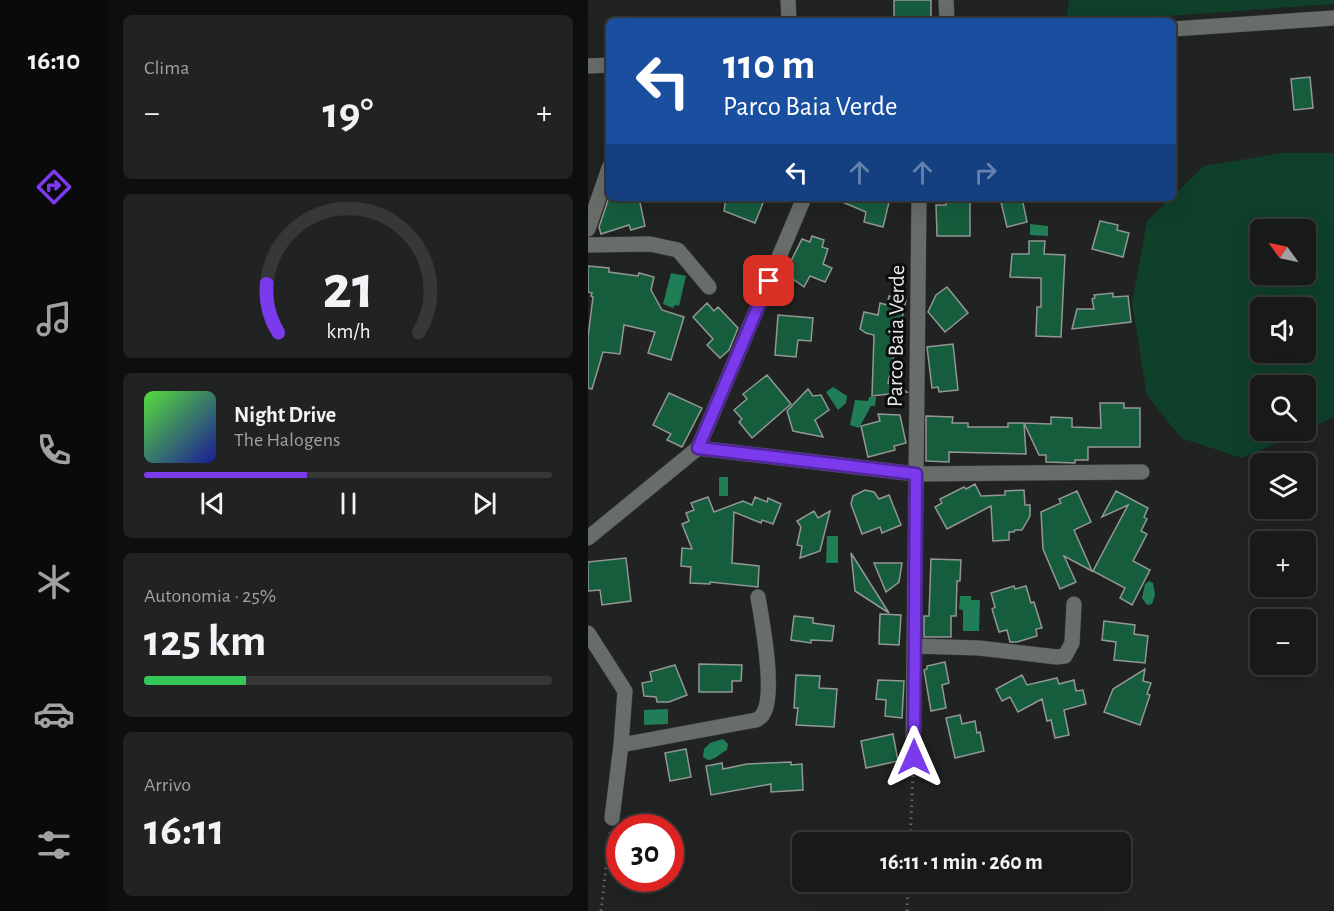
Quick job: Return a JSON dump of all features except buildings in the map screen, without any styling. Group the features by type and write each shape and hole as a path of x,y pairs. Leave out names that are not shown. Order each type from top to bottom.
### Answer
{"street":[{"path":"788,0 789,18"},
{"path":"946,0 947,18"},
{"path":"1176,29 1334,18"},
{"path":"588,66 606,65"},
{"path":"588,230 606,177"},
{"path":"588,538 698,448 803,201"},
{"name":"Parco Baia Verde","path":"914,757 919,201"},
{"path":"588,245 650,244 678,250 709,287"},
{"path":"698,448 916,474 1142,472"},
{"path":"621,745 756,720 763,714 767,703 767,646 758,597"},
{"path":"914,646 979,648 1065,656 1072,643 1074,604"},
{"path":"588,633 625,688 612,814"}],"path":[{"path":"911,832 914,757"},
{"path":"601,911 606,869"},
{"path":"907,911 908,892"}],"shaded area":[{"path":"1069,0 1334,0 1334,4 1139,18 1066,18"},
{"path":"1282,153 1334,153 1334,417 1316,425 1316,375 1250,375 1250,441 1281,441 1242,458 1181,438 1147,395 1132,304 1147,221 1168,201 1176,201 1176,193 1204,166"},
{"path":"1030,224 1048,226 1048,236 1030,235"},
{"path":"671,273 686,276 679,306 675,305 673,308 663,304"},
{"path":"833,387 847,396 846,403 838,410 826,392"},
{"path":"869,397 876,397 875,406 871,406 859,428 850,425 855,400 868,401"},
{"path":"719,477 728,477 728,496 719,496"},
{"path":"827,536 838,536 838,563 826,563"},
{"path":"1149,581 1153,583 1155,595 1152,604 1147,605 1142,598 1145,584"},
{"path":"960,596 971,596 971,600 980,600 979,631 963,631 963,610 959,609"},
{"path":"668,709 668,724 644,725 644,710"},
{"path":"723,739 728,744 727,750 708,760 703,757 704,749 710,743"}],"route":[{"path":"769,281 698,448 916,474 914,757"}]}
